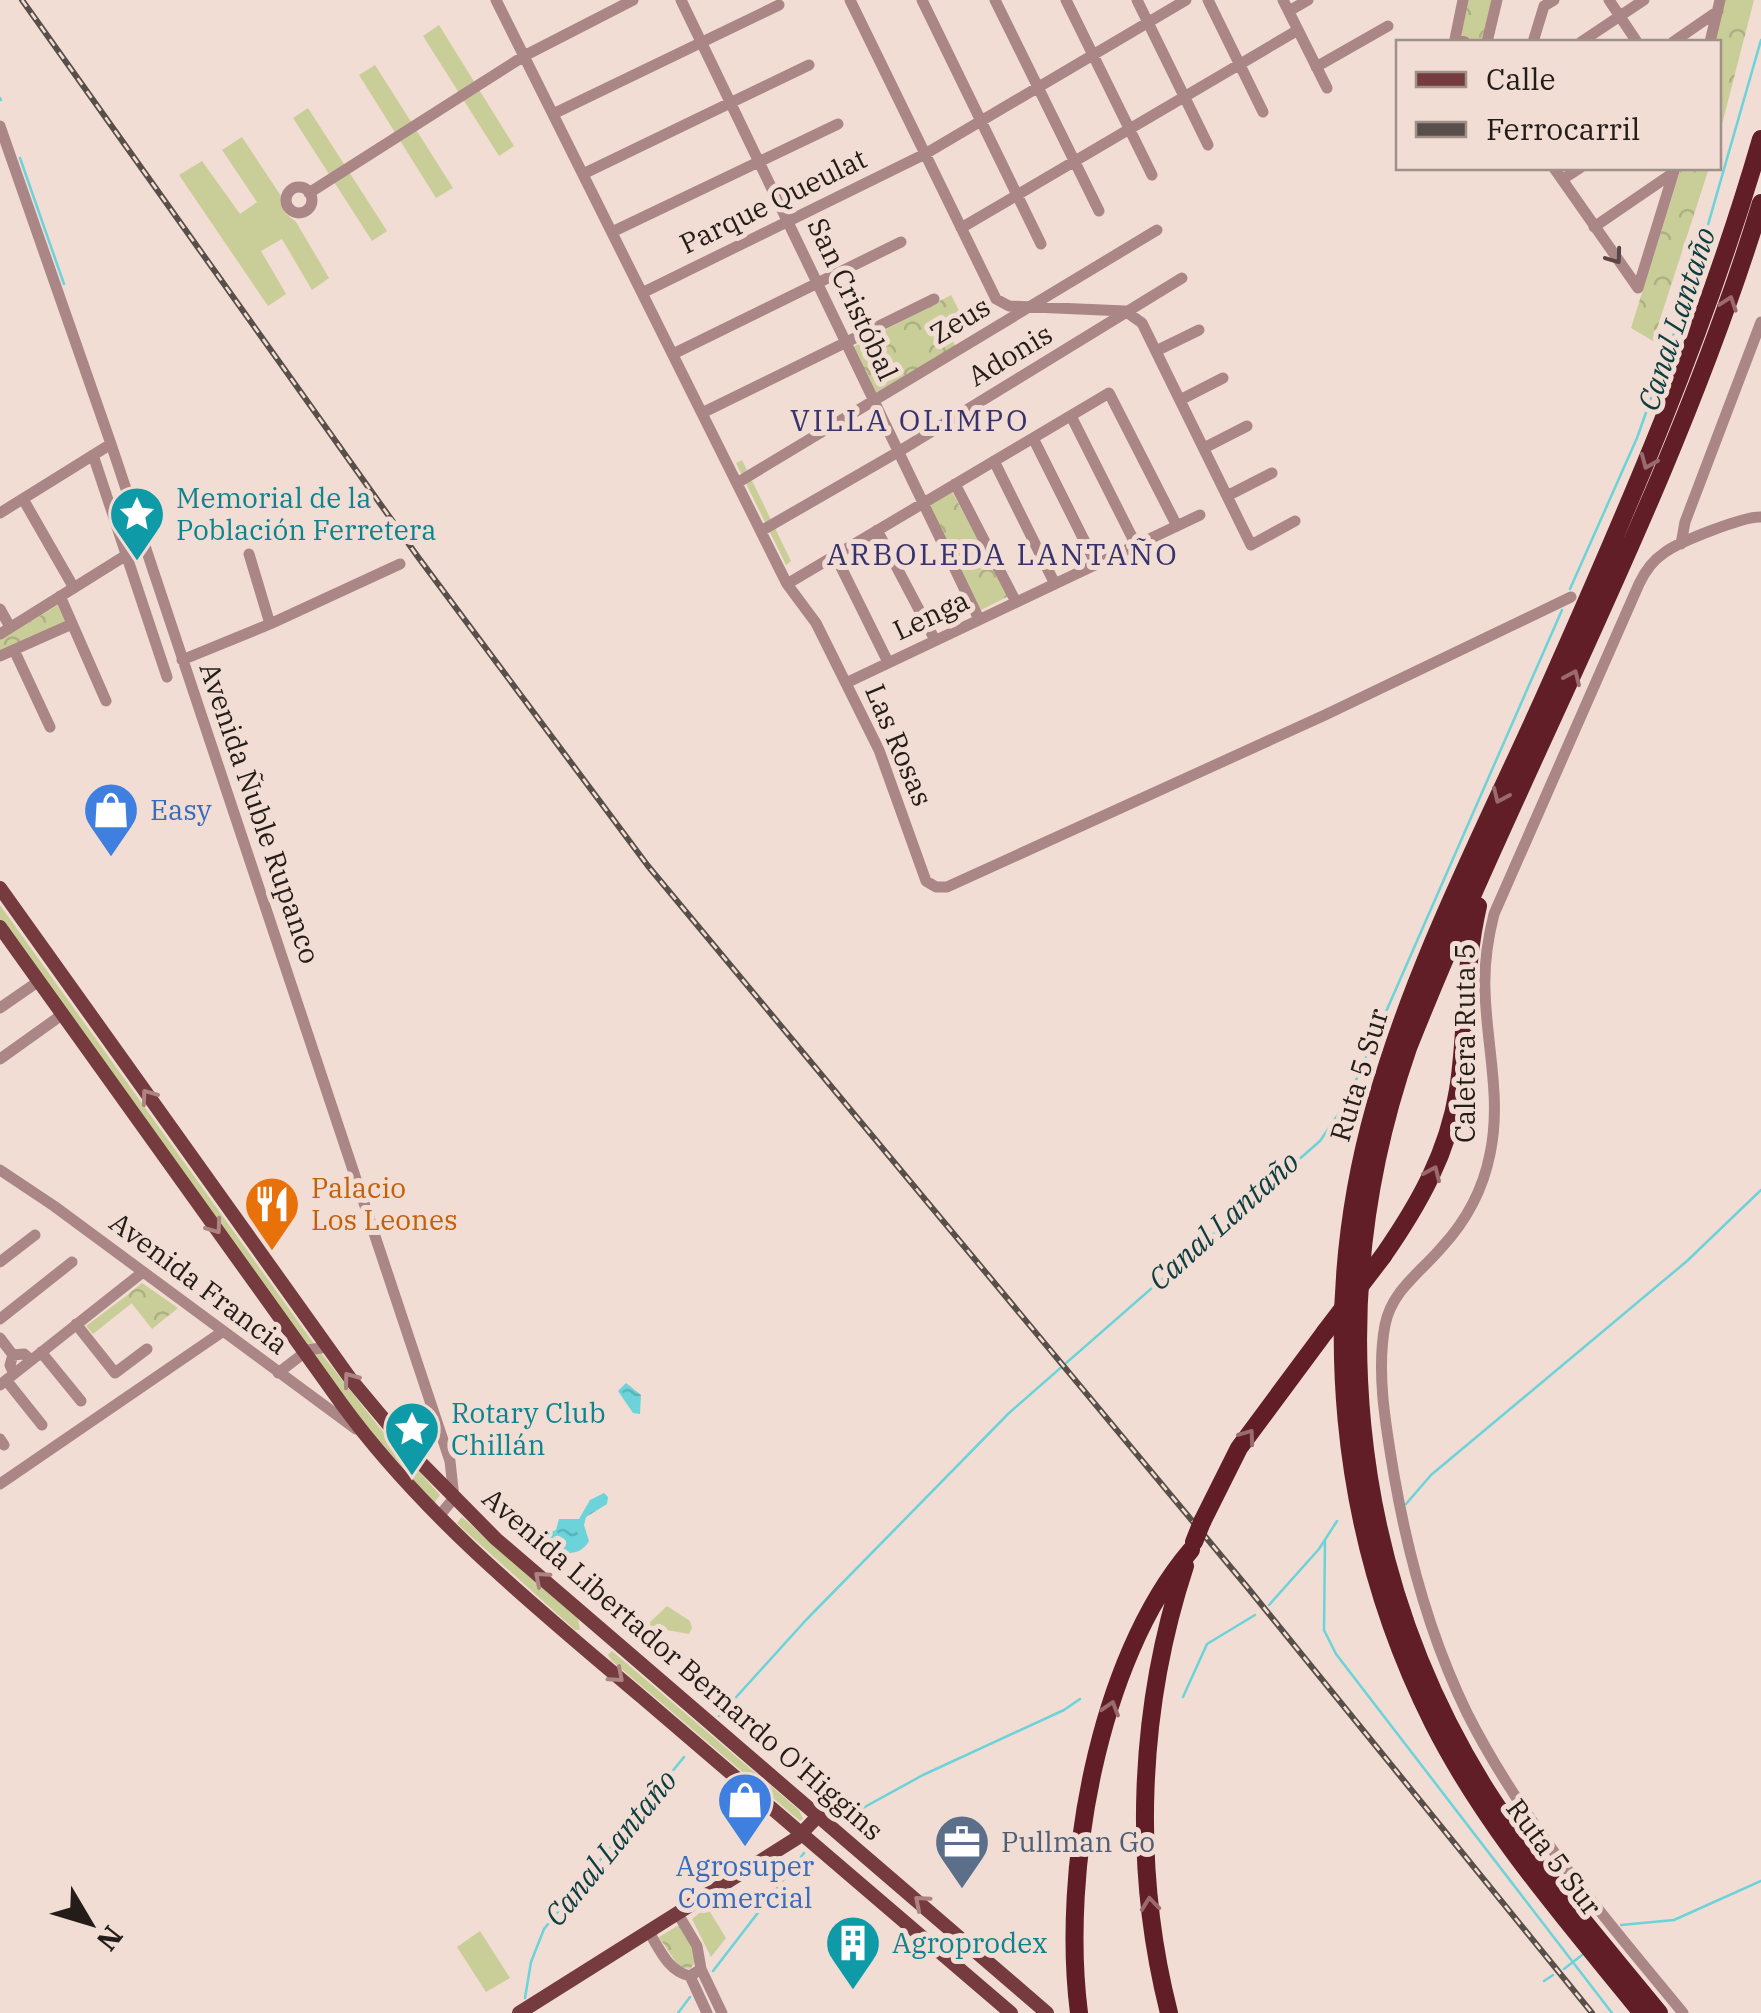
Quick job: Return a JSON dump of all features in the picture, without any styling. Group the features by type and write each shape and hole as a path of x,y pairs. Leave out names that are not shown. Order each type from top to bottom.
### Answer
{"highway":[{"name":"Ruta 5 Sur","path":"1642,2013 1530,1875 1484,1811 1442,1740 1409,1669 1380,1588 1358,1502 1345,1403 1344,1288 1362,1158 1396,1040 1446,916 1654,448 1717,281 1761,139"},
{"name":"Ruta 5 Sur","path":"1659,2013 1517,1835 1451,1727 1426,1677 1396,1594 1365,1458 1357,1386 1358,1290 1366,1214 1380,1142 1408,1048 1678,438 1729,303 1761,203"},
{"path":"1169,2013 1150,1904 1146,1783 1162,1654 1192,1546 1239,1448 1383,1256 1424,1192 1450,1126 1461,1068 1467,964 1490,862"},
{"path":"1080,2013 1074,1959 1075,1900 1092,1777 1115,1694 1135,1642 1165,1584 1192,1546"}],"main road":[{"name":"Avenida Libertador Bernardo O'Higgins","path":"0,888 327,1347 374,1410 454,1498 1047,2013"},
{"name":"Avenida Libertador Bernardo O'Higgins","path":"0,927 368,1438 440,1515 587,1650 1011,2013"},
{"path":"158,1148 169,1146 178,1138"},
{"path":"587,1650 604,1632"},
{"path":"518,2013 802,1834 818,1816"}],"street":[{"name":"Las Rosas","path":"496,0 787,584 806,607 880,750 926,882 947,887 1325,715 1571,597"},
{"path":"309,192 524,56 633,0"},
{"name":"San Cristóbal","path":"681,0 979,620"},
{"path":"922,0 1041,244"},
{"path":"995,0 1099,212"},
{"path":"1066,0 1152,175"},
{"path":"1138,0 1208,145"},
{"name":"Parque Queulat","path":"642,293 925,154 1186,0"},
{"path":"1208,0 1263,112"},
{"path":"1308,0 1286,6 1327,88"},
{"path":"1460,40 1463,0"},
{"path":"1487,40 1497,0"},
{"path":"1608,0 1636,40"},
{"path":"1584,40 1644,0"},
{"path":"854,2 996,299 1009,306 1130,312 1142,322 1251,545 1295,521"},
{"path":"1534,40 1549,3"},
{"path":"553,114 778,5"},
{"path":"1675,40 1719,5"},
{"path":"1710,40 1719,5"},
{"path":"1316,68 1388,26"},
{"path":"961,228 1298,30"},
{"path":"583,174 809,65"},
{"path":"612,232 838,124"},
{"name":"Avenida Ñuble Rupanco","path":"0,126 112,444 450,1462 454,1498"},
{"path":"1556,170 1638,288 1675,170"},
{"path":"1563,179 1577,170"},
{"path":"1594,228 1675,170"},
{"name":"Zeus","path":"737,484 1158,230"},
{"path":"672,354 901,242"},
{"name":"Adonis","path":"760,531 898,452 1182,278"},
{"path":"702,413 934,299"},
{"path":"1681,544 1685,522 1761,322"},
{"path":"1156,352 1200,330"},
{"path":"1180,400 1224,378"},
{"path":"787,584 1109,393 1177,526"},
{"path":"1070,416 1136,545"},
{"path":"1204,448 1247,426"},
{"path":"1033,438 1096,564"},
{"path":"0,514 112,444"},
{"name":"Avenida Ñuble Rupanco","path":"93,455 167,676"},
{"path":"994,461 1055,584"},
{"path":"1227,496 1272,474"},
{"path":"955,484 1016,602"},
{"path":"23,499 74,588"},
{"name":"Lenga","path":"846,683 1200,515"},
{"name":"Caletera Ruta 5","path":"1683,2013 1563,1866 1468,1714 1440,1650 1412,1559 1391,1459 1382,1374 1385,1326 1395,1300 1462,1222 1488,1166 1495,1100 1485,973 1498,902 1642,576 1660,556 1681,544 1740,520 1761,518"},
{"path":"877,530 935,640"},
{"path":"0,610 5,630 144,544"},
{"path":"249,554 270,624"},
{"path":"835,555 888,662"},
{"path":"182,660 400,564"},
{"path":"60,596 106,700"},
{"path":"0,656 72,624"},
{"path":"14,650 50,727"},
{"path":"0,1008 39,981"},
{"path":"0,1059 62,1014"},
{"name":"Avenida Francia","path":"0,1170 368,1438"},
{"path":"0,1262 35,1236"},
{"path":"0,1320 72,1262"},
{"path":"6,1380 143,1272"},
{"path":"76,1324 115,1374 147,1349"},
{"path":"0,1484 222,1332"},
{"path":"0,1338 14,1354 36,1356 81,1402"},
{"path":"278,1372 304,1352 327,1347"},
{"path":"6,1380 14,1354"},
{"path":"6,1380 42,1425"},
{"path":"440,1515 454,1498"},
{"path":"678,1914 697,1946 695,1972 708,2013"},
{"path":"649,1932 668,1964 695,1972 722,2013"}],"green space":[{"path":"1468,0 1493,0 1483,40 1460,38"},
{"path":"1724,0 1754,0 1721,128 1721,40 1714,40"},
{"path":"439,25 514,146 499,156 423,36"},
{"path":"375,65 453,188 436,198 359,75"},
{"path":"308,108 387,231 372,241 293,118"},
{"path":"242,137 281,196 285,213 296,222 329,278 312,290 282,239 261,251 286,294 268,306 179,175 202,161 240,214 257,202 222,150"},
{"path":"1680,170 1708,170 1653,341 1631,328"},
{"path":"951,295 962,316 945,326 957,349 877,398 853,347"},
{"path":"742,460 791,561 786,565 736,463"},
{"path":"951,490 1009,596 979,611 925,506"},
{"path":"58,605 67,623 0,653 0,640"},
{"path":"0,905 317,1348 379,1427 440,1495 434,1503 372,1434 309,1352 0,920"},
{"path":"142,1283 178,1308 152,1329 126,1296"},
{"path":"126,1296 132,1303 93,1334 86,1326"},
{"path":"462,1517 578,1619 580,1630 575,1630 463,1529 457,1523"},
{"path":"667,1606 690,1621 689,1634 650,1627 650,1622"},
{"path":"612,1651 799,1810 803,1819 800,1821 611,1660 608,1655"},
{"path":"707,1907 726,1938 711,1957 692,1919"},
{"path":"679,1925 695,1954 690,1969 679,1967 659,1937"},
{"path":"480,1931 510,1978 486,1992 457,1947"}],"water":[{"path":"626,1383 641,1395 640,1414 633,1413 618,1391"},
{"path":"604,1493 607,1504 586,1517 589,1541 585,1547 569,1553 543,1549 538,1543 540,1536 556,1530 559,1519 579,1519 590,1500"}],"waterway":[{"name":"Canal Lantaño","path":"1570,589 1637,438 1689,291 1761,40"},
{"path":"20,158 64,284"},
{"name":"Canal Lantaño","path":"719,1716 806,1620 1009,1413 1320,1141 1346,1103 1562,610"},
{"path":"1406,1504 1431,1475 1687,1261 1761,1190"},
{"path":"1269,1605 1319,1549 1337,1521"},
{"path":"1325,1540 1324,1630 1336,1654 1612,2013"},
{"path":"1183,1697 1207,1644 1255,1615"},
{"path":"841,1820 923,1775 1080,1699"},
{"name":"Canal Lantaño","path":"525,1998 531,1962 544,1929 684,1757"},
{"path":"713,1971 804,1853"},
{"path":"1621,1925 1674,1920 1761,1881"},
{"path":"1564,1969 1582,1955"},
{"path":"1544,1981 1553,1975"},
{"path":"678,2013 690,1997"}],"railway":[{"path":"22,0 418,557 648,866 1248,1588 1592,2013"}],"place":[{"name":"Memorial de la Población Ferretera","path":"137,563"},
{"name":"Easy","path":"111,859"},
{"name":"Palacio Los Leones","path":"272,1253"},
{"name":"Rotary Club Chillán","path":"412,1478"},
{"name":"Agrosuper Comercial","path":"745,1849"},
{"name":"Pullman Go","path":"962,1891"},
{"name":"Agroprodex","path":"853,1992"}],"district":[{"name":"VILLA OLIMPO","path":"910,421"},
{"name":"ARBOLEDA LANTAÑO","path":"1003,555"}]}
